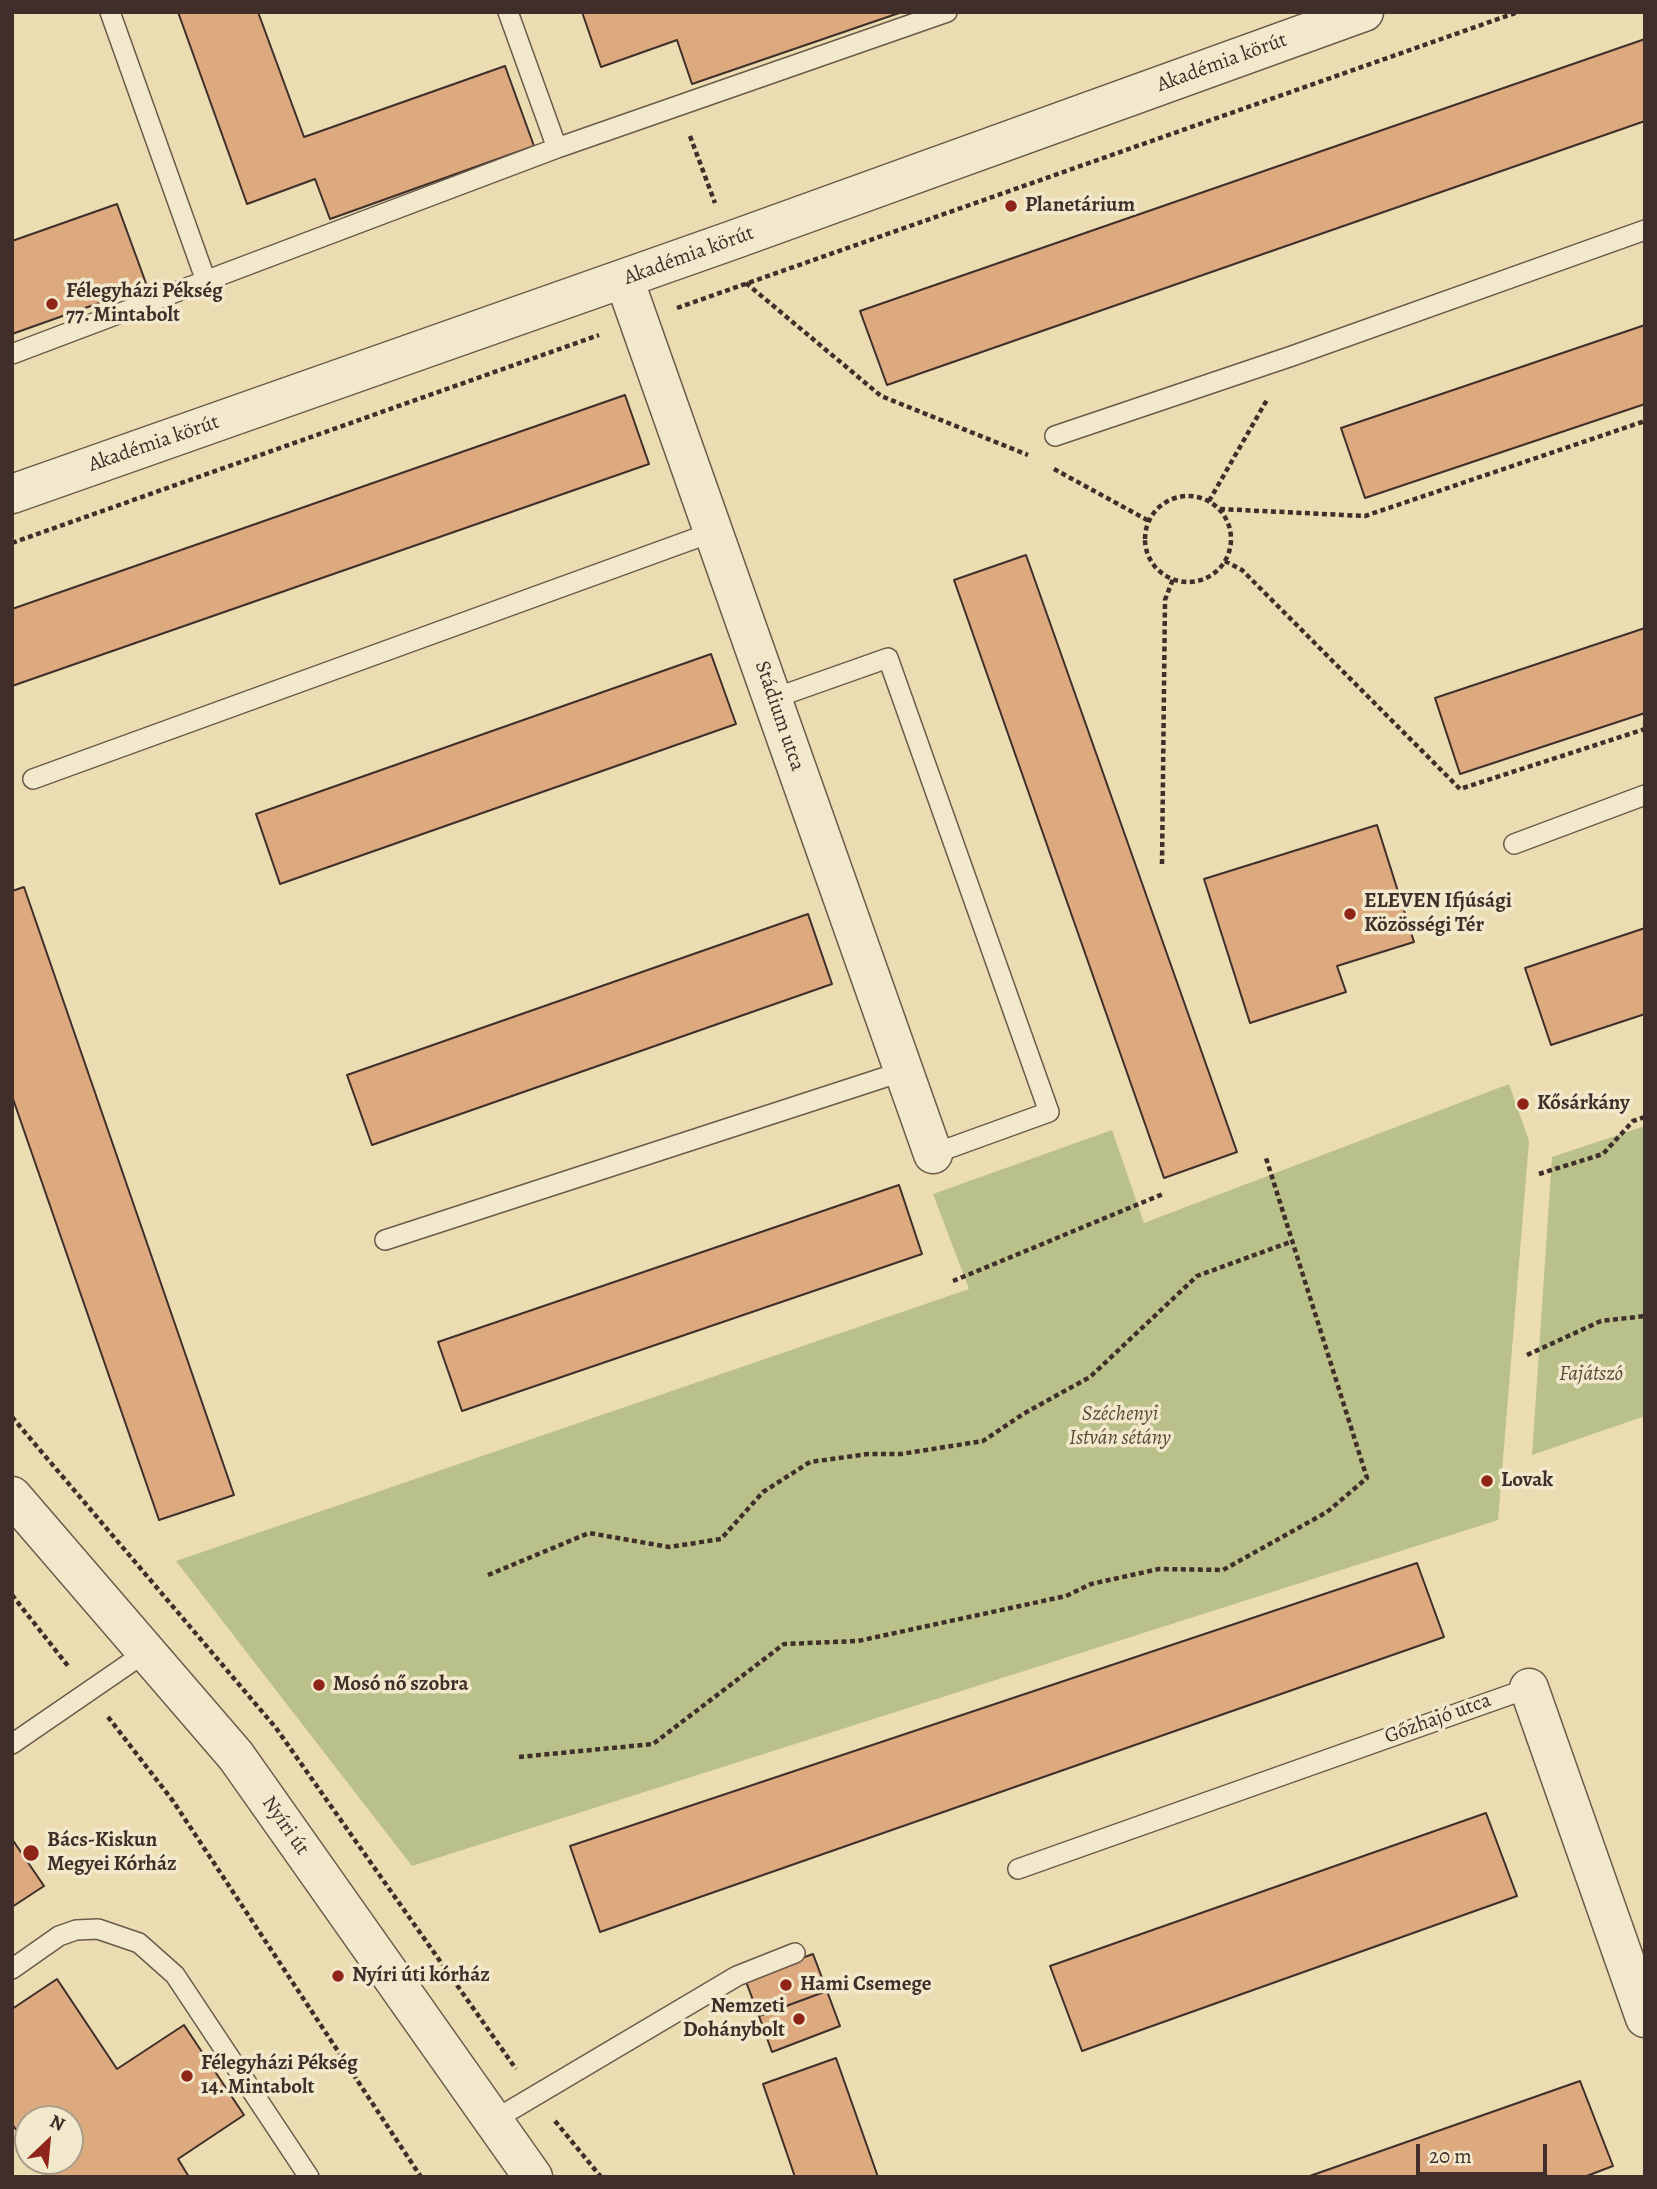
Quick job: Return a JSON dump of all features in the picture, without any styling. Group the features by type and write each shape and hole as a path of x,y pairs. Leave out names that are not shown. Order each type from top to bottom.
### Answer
{"street":[{"name":"Akadémia körút","path":"12,494 624,279 1364,12"},
{"name":"Stádium utca","path":"624,279 933,1154"},
{"name":"Nyíri út","path":"12,1496 236,1756 533,2177"},
{"name":"Gőzhajó utca","path":"1528,1688 1642,2000"}],"lane":[{"path":"110,12 206,281"},
{"path":"508,12 557,148"},
{"path":"12,354 557,148 941,13"},
{"path":"1055,436 1292,356 1645,230"},
{"path":"33,779 713,532"},
{"path":"772,699 888,658 1049,1112 933,1154"},
{"path":"1514,844 1645,795"},
{"path":"385,1240 904,1071"},
{"path":"12,1744 146,1652"},
{"name":"Gőzhajó utca","path":"1018,1869 1528,1688"},
{"path":"12,1969 59,1936 76,1930 98,1929 139,1943 175,1975 309,2177"},
{"path":"494,2120 737,1976 795,1953"}],"path":[{"path":"12,543 1518,12"},
{"path":"678,106 747,284 881,396 1029,456"},
{"path":"1209,501 1292,356"},
{"path":"1220,509 1365,516 1645,421"},
{"path":"1053,468 1149,521"},
{"path":"1196,496 1220,509 1231,534 1225,561 1203,579 1173,579 1152,562 1146,548 1149,521 1168,500 1196,496"},
{"path":"1225,561 1242,570 1460,789 1645,729"},
{"path":"1162,864 1165,600 1173,579"},
{"path":"1539,1174 1603,1154 1633,1121 1645,1117"},
{"path":"519,1756 653,1744 784,1643 858,1641 1066,1596 1091,1584 1159,1569 1223,1570 1327,1512 1367,1478 1266,1158"},
{"path":"953,1281 1163,1194"},
{"path":"488,1575 589,1533 669,1547 721,1539 763,1492 810,1462 868,1454 901,1454 983,1441 1023,1414 1090,1377 1197,1276 1293,1241"},
{"path":"1527,1355 1601,1321 1645,1315"},
{"path":"12,1595 173,1801 421,2177"}],"green space":[{"name":"Széchenyi István sétány","path":"1509,1084 1529,1141 1498,1520 412,1866 176,1561 969,1289 933,1194 1112,1130 1144,1223"},
{"name":"Fajátszó","path":"1645,1126 1645,1416 1532,1455 1552,1157"}],"building":[{"path":"178,12 258,12 304,137 505,66 534,146 330,219 315,179 247,204"},
{"path":"582,12 902,12 692,84 677,40 601,67"},
{"path":"1645,39 1645,121 887,385 860,311"},
{"path":"117,204 147,286 12,334 12,241"},
{"path":"1645,325 1645,404 1365,498 1341,428"},
{"path":"625,395 649,464 12,686 12,609"},
{"path":"1026,555 1237,1152 1164,1178 954,580"},
{"path":"1645,628 1645,713 1460,774 1435,698"},
{"path":"711,654 736,724 280,884 256,814"},
{"path":"1377,825 1414,942 1337,966 1346,992 1250,1023 1204,879"},
{"path":"24,887 234,1495 159,1520 12,1096 12,891"},
{"path":"808,914 832,984 372,1145 347,1075"},
{"path":"1645,928 1645,1014 1551,1045 1525,968"},
{"path":"899,1185 922,1254 462,1411 438,1342"},
{"path":"1417,1563 1444,1637 600,1932 570,1846"},
{"path":"1486,1813 1517,1896 1082,2051 1050,1966"},
{"path":"12,1839 44,1886 12,1907"},
{"name":"Hami Csemege","path":"813,1954 827,1991 759,2016 745,1979"},
{"path":"57,1979 117,2069 184,2025 244,2115 178,2159 189,2177 48,2177 47,2175 84,2175 84,2105 14,2105 14,2127 12,2009"},
{"name":"Nemzeti Dohánybolt","path":"827,1991 840,2026 772,2052 759,2016"},
{"path":"836,2058 878,2177 795,2177 763,2084"},
{"path":"1580,2081 1613,2166 1584,2177 1307,2177"}],"place":[{"name":"Planetárium","path":"1011,206"},
{"name":"Félegyházi Pékség 77. Mintabolt","path":"52,304"},
{"name":"ELEVEN Ifjúsági Közösségi Tér","path":"1350,914"},
{"name":"Kősárkány","path":"1523,1104"},
{"name":"Lovak","path":"1487,1481"},
{"name":"Mosó nő szobra","path":"319,1685"},
{"name":"Bács-Kiskun Megyei Kórház","path":"31,1853"},
{"name":"Nyíri úti kórház","path":"338,1976"},
{"name":"Hami Csemege","path":"786,1985"},
{"name":"Nemzeti Dohánybolt","path":"799,2019"},
{"name":"Félegyházi Pékség 14. Mintabolt","path":"187,2076"}]}
